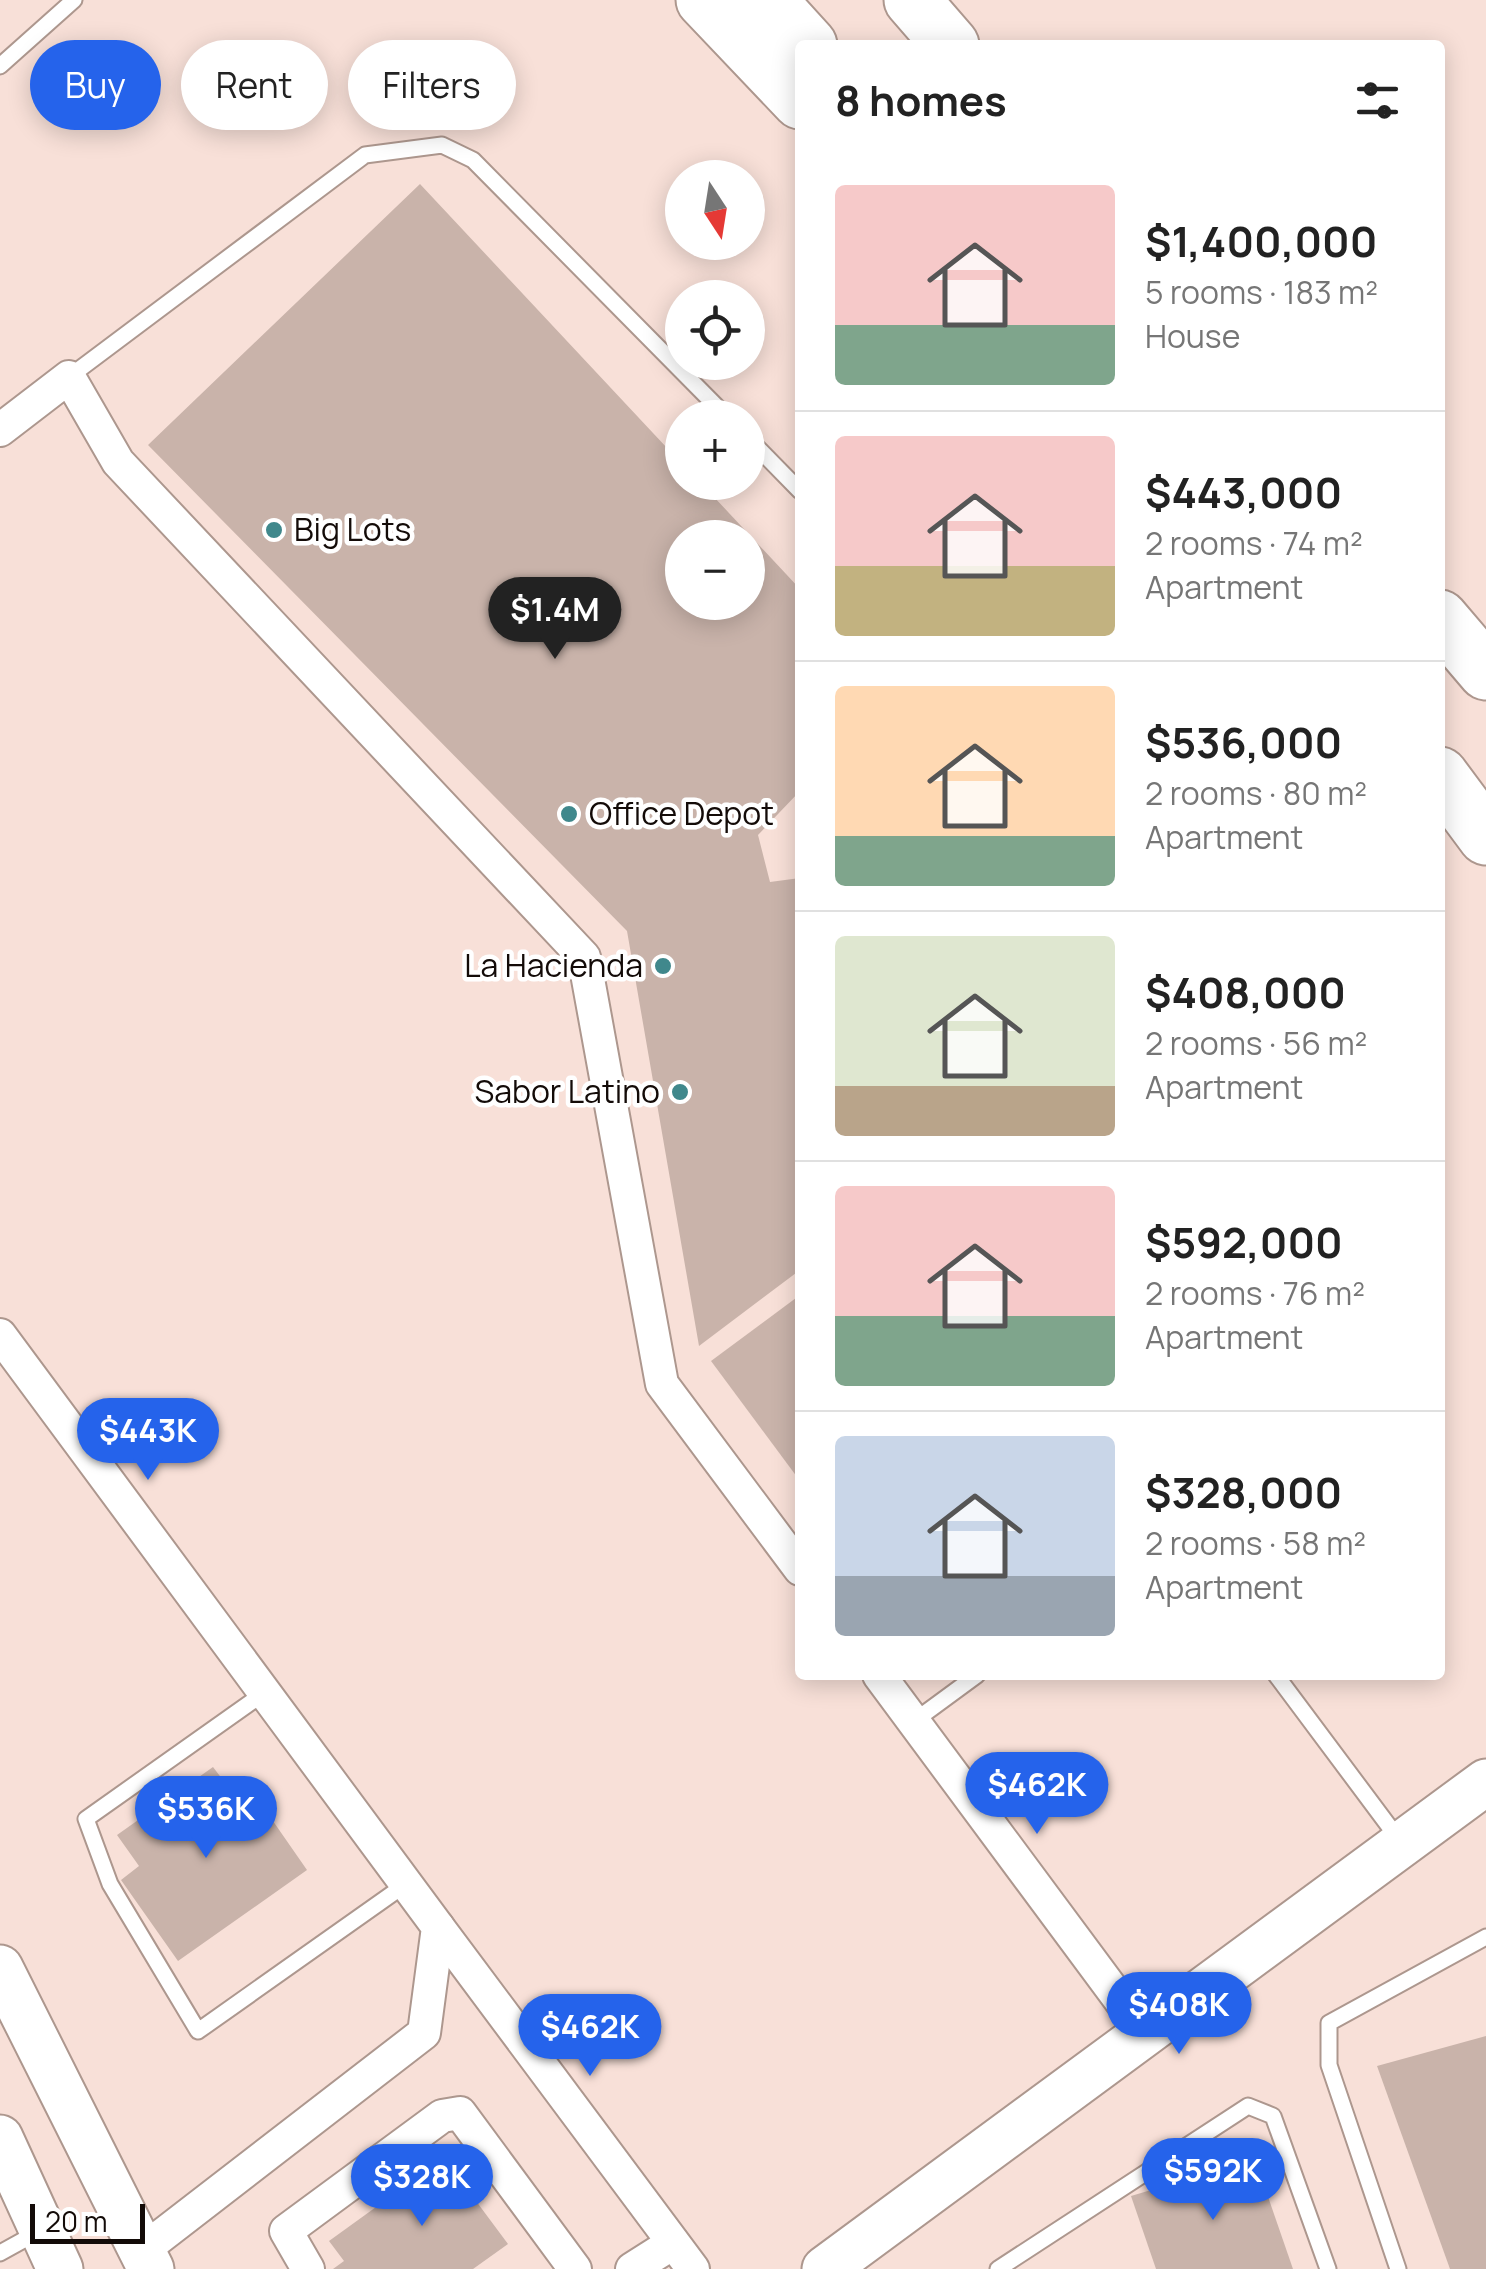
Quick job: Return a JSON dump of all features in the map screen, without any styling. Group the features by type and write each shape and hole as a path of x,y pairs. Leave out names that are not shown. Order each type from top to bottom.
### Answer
{"highway":[{"path":"704,0 795,96"},
{"path":"768,0 804,40"},
{"path":"912,0 947,40"},
{"path":"1445,624 1486,672"},
{"path":"1445,781 1486,838"}],"street":[{"path":"0,430 69,377 118,462 584,957 662,1384 795,1562"},
{"path":"0,1335 683,2256 632,2269"},
{"path":"883,1680 1146,2035"},
{"path":"825,2269 1486,1782"},
{"path":"0,1968 147,2260 424,2033 438,1927"},
{"path":"308,2269 286,2231 442,2116 460,2112 576,2269"},
{"path":"0,2138 51,2250"}],"lane":[{"path":"0,66 74,0"},
{"path":"69,377 365,155 442,145 473,160 710,400"},
{"path":"765,455 795,486"},
{"path":"914,1722 970,1680"},
{"path":"1280,1680 1402,1844"},
{"path":"264,1693 86,1818 110,1884 198,2030 406,1884"},
{"path":"1398,2269 1330,2065 1329,2023 1486,1938"},
{"path":"998,2269 1248,2106 1272,2116 1328,2269"},
{"path":"0,2253 51,2250"}],"building":[{"path":"420,184 665,446 665,500 717,500 736,520 665,520 665,620 765,620 765,552 795,584 795,796 758,835 770,882 795,879 795,1274 699,1346 627,931 148,445"},
{"path":"795,1299 795,1474 711,1361"},
{"path":"213,1767 229,1788 243,1778 307,1870 178,1961 121,1880 139,1866 117,1835"},
{"path":"1486,2036 1486,2269 1450,2269 1377,2066"},
{"path":"444,2158 508,2244 473,2269 333,2269 344,2261 329,2241"},
{"path":"1255,2159 1293,2269 1156,2269 1131,2196"}],"place":[{"name":"Big Lots","path":"274,530"},
{"name":"Office Depot","path":"569,814"},
{"name":"La Hacienda","path":"663,966"},
{"name":"Sabor Latino","path":"680,1092"}]}
